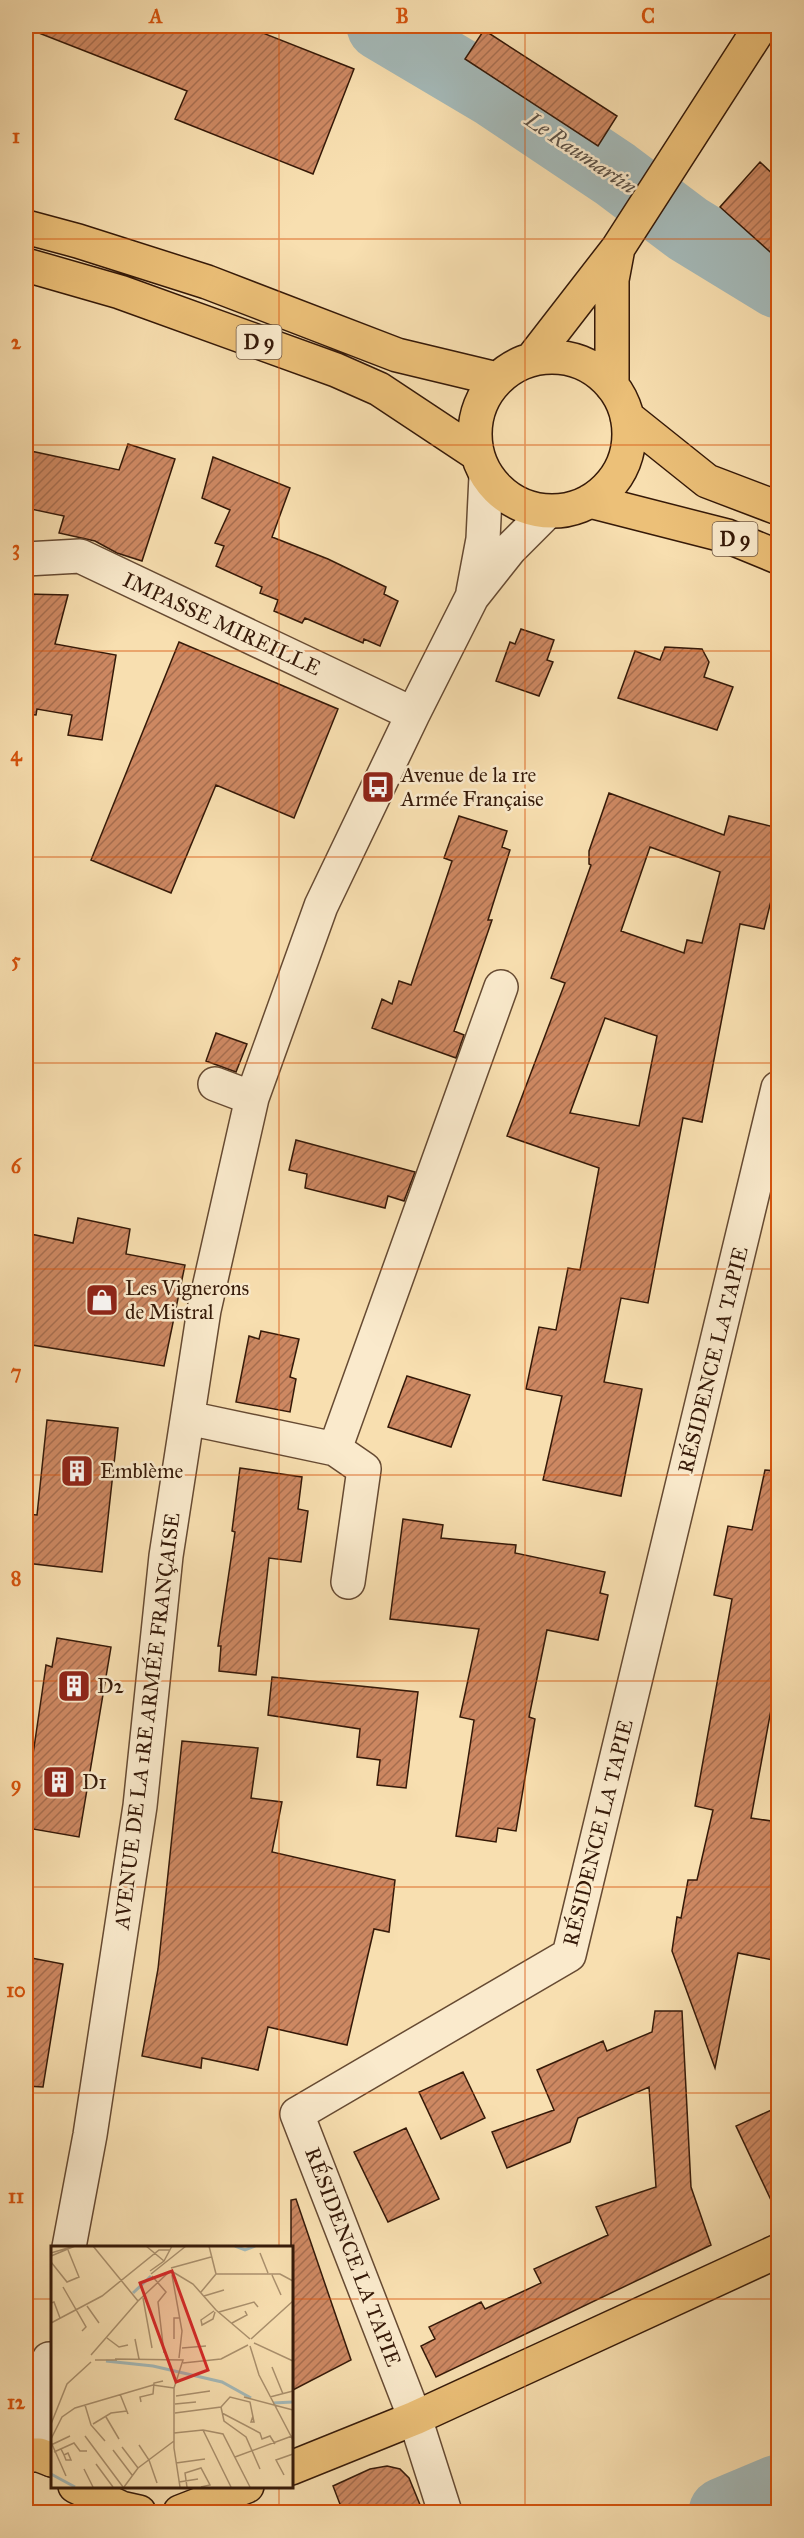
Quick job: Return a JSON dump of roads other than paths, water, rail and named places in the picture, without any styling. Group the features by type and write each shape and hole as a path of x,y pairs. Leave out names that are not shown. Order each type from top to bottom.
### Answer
{"main road":[{"path":"531,359 625,236 761,26"},
{"name":"D 9","path":"26,227 207,282 397,355 497,379"},
{"path":"612,386 612,280 625,236"},
{"name":"D 9","path":"26,265 120,292 336,370 379,389 482,465"},
{"path":"553,357 574,360 589,366 612,386 627,417 629,439 620,470 606,489 590,501 569,509 547,512 526,507 503,494 482,465 474,434 477,414 485,395 497,379 513,367 531,359 553,357"},
{"name":"D 9","path":"627,417 707,481 778,508"},
{"name":"D 9","path":"590,501 727,536 778,557"},
{"path":"292,2468 415,2418 778,2251"},
{"path":"26,2455 51,2460"},
{"path":"75,2487 78,2512"},
{"path":"77,2487 122,2508 139,2512"},
{"path":"180,2512 244,2487"}],"street":[{"name":"AVENUE DE LA 1RE ARMÉE FRANÇAISE","path":"472,597 483,539 482,465"},
{"name":"AVENUE DE LA 1RE ARMÉE FRANÇAISE","path":"69,2246 90,2135 138,1818 166,1556 204,1310 252,1098 321,906 413,714 472,597 510,549 547,512"},
{"name":"IMPASSE MIREILLE","path":"26,559 80,556 413,714"},
{"path":"335,1449 501,987"},
{"path":"214,1084 252,1098"},
{"name":"RÉSIDENCE LA TAPIE","path":"415,2418 297,2114 569,1955 778,1088"},
{"path":"188,1418 335,1449 364,1469 348,1582"},
{"path":"26,2428 51,2350"},
{"path":"51,2350 47,2417 51,2451"},
{"path":"415,2418 445,2512"}],"waterway":[{"name":"Le Raumartin","path":"381,26 494,93 615,174 688,229 778,284"},
{"path":"723,2512 778,2489"}],"place":[{"name":"Avenue de la 1re Armée Française","path":"378,787"},
{"name":"Les Vignerons de Mistral","path":"102,1300"},
{"name":"Emblème","path":"77,1471"},
{"name":"D2","path":"74,1686"},
{"name":"D1","path":"59,1782"}]}
